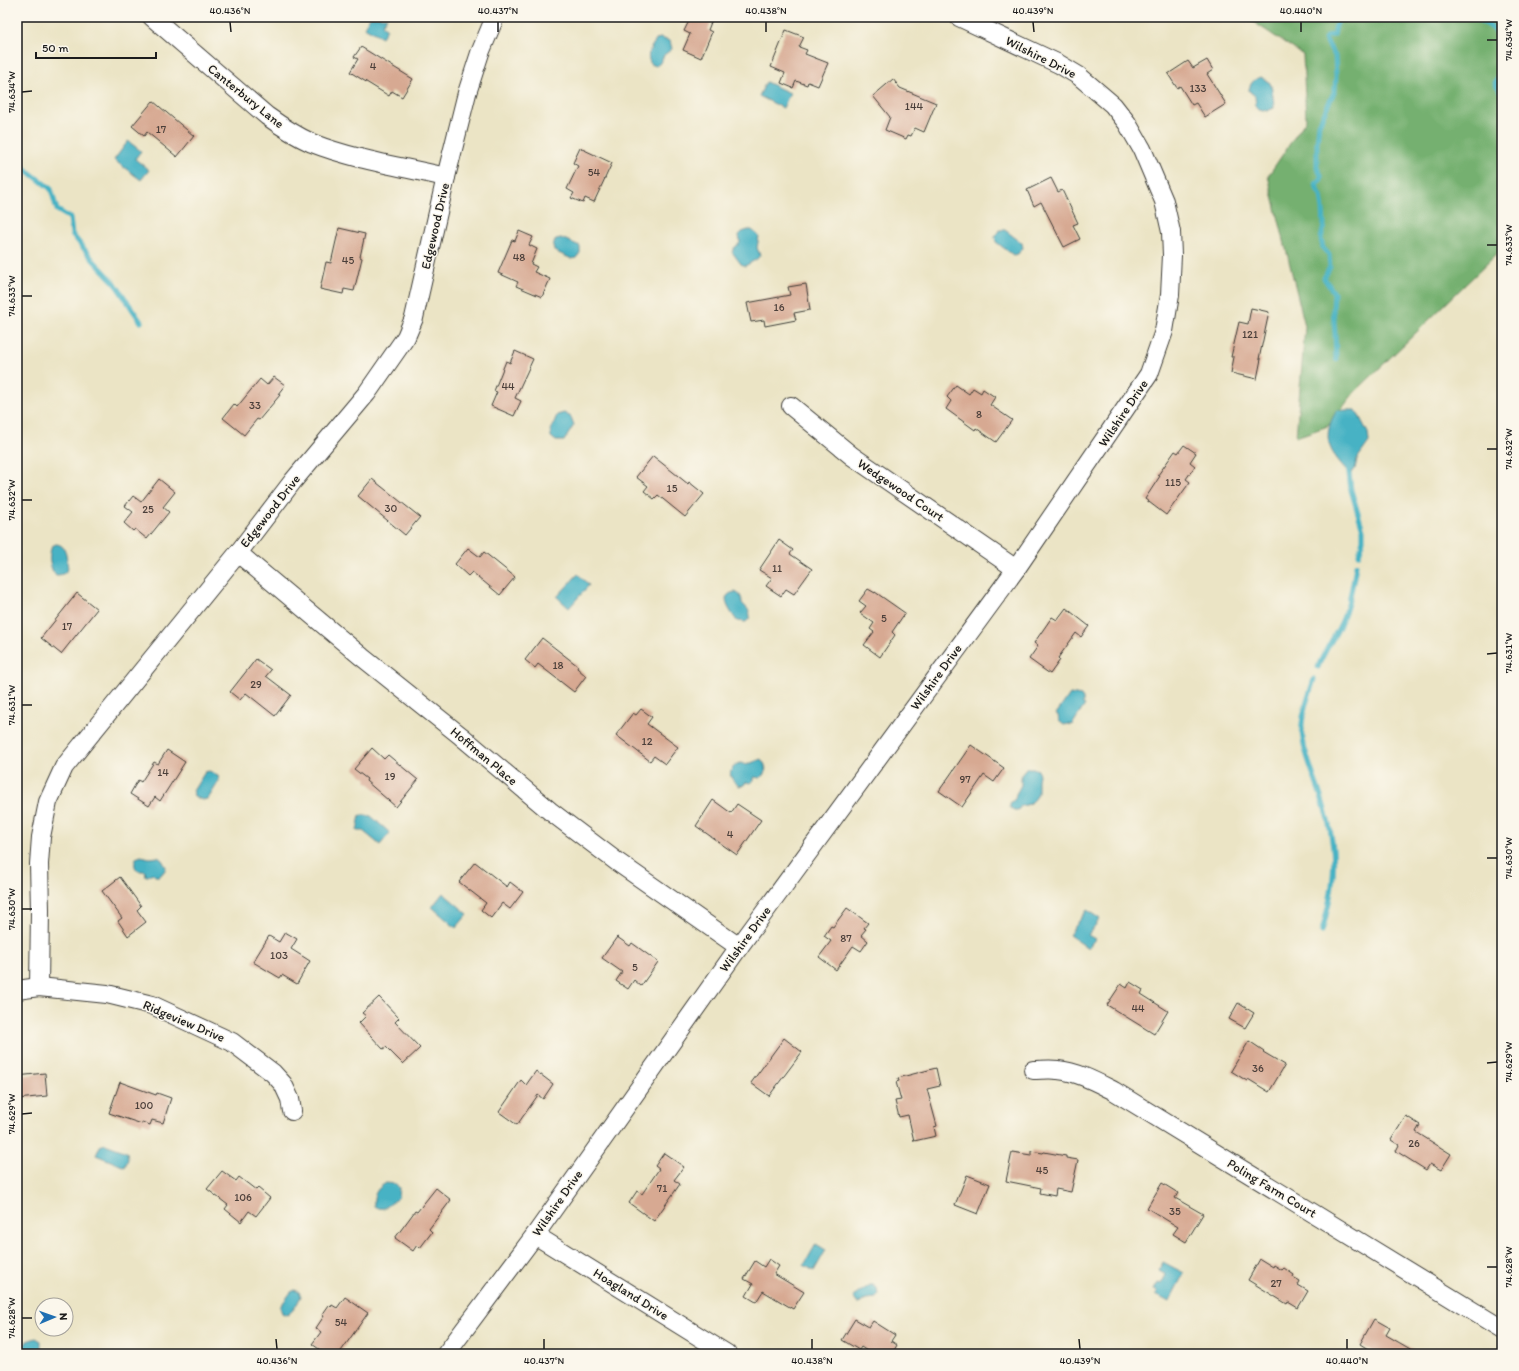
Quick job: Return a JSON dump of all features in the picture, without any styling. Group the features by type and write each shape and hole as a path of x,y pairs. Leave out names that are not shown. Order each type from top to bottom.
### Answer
{"street":[{"name":"Canterbury Lane","path":"152,17 267,116 285,129 312,143 346,154 446,177"},
{"name":"Edgewood Drive","path":"39,988 39,864 41,837 48,802 64,767 238,553 293,481 366,393 406,337 414,318 446,177 469,88 480,53 495,17"},
{"name":"Wilshire Drive","path":"446,1354 535,1235 738,947 1016,569 1149,374 1164,331 1169,302 1172,255 1171,232 1164,200 1142,148 1127,123 1113,105 1079,76 1059,64 958,17"},
{"name":"Wedgewood Court","path":"790,406 852,456 1016,569"},
{"name":"Hoffman Place","path":"238,553 550,811 616,861 738,947"},
{"name":"Ridgeview Drive","path":"17,990 39,988 107,994 152,1005 232,1042 273,1073 283,1084 290,1099 292,1111"},
{"name":"Poling Farm Court","path":"1033,1070 1058,1070 1074,1074 1093,1080 1114,1091 1502,1329"},
{"name":"Hoagland Drive","path":"535,1235 727,1354"}],"green space":[{"path":"1246,17 1497,17 1502,21 1502,249 1354,393 1328,426 1296,437 1305,326 1268,176 1306,120 1303,55"}],"water":[{"path":"370,17 387,17 382,25 387,29 382,37 364,27"},
{"path":"660,38 670,41 672,49 664,55 660,63 656,66 651,64 649,61 649,54 657,39"},
{"path":"1261,77 1270,83 1272,91 1274,108 1267,111 1256,107 1255,96 1249,91 1253,82"},
{"path":"766,82 790,93 783,108 759,96"},
{"path":"128,141 141,151 135,159 149,170 141,180 114,160"},
{"path":"748,230 752,230 759,236 757,248 760,255 757,259 745,266 741,264 732,252 740,243 739,235"},
{"path":"999,230 1005,230 1022,243 1023,248 1018,254 1013,255 996,242 995,237"},
{"path":"561,238 580,246 580,253 576,258 572,259 554,251 553,245 556,239"},
{"path":"1337,410 1356,410 1368,433 1369,442 1357,459 1355,469 1352,473 1338,460 1330,448 1328,435 1329,429"},
{"path":"564,413 571,417 574,425 564,441 556,441 551,437 551,430 557,415"},
{"path":"56,544 63,547 65,550 68,568 64,573 58,575 56,575 52,569 50,562 52,546"},
{"path":"578,574 589,585 569,608 557,597"},
{"path":"735,592 740,596 742,603 749,611 750,618 746,622 737,621 727,604 727,597"},
{"path":"1070,694 1081,696 1083,699 1083,704 1085,705 1072,725 1064,725 1059,721 1058,715 1056,714"},
{"path":"761,759 766,769 760,778 754,777 754,781 750,783 746,782 744,785 739,786 731,778 731,772 737,764 741,763 746,765"},
{"path":"1027,768 1038,770 1038,793 1030,804 1021,806 1018,810 1014,810 1010,808 1010,803 1015,799 1021,785 1021,775"},
{"path":"209,771 218,775 219,781 208,799 202,800 194,796 193,791 205,772"},
{"path":"360,815 371,816 390,833 380,845 363,831 357,831"},
{"path":"141,856 150,858 158,857 162,860 166,867 165,870 160,876 155,876 152,873 146,876 145,871 138,871 135,866 136,858"},
{"path":"443,893 468,914 456,928 432,907"},
{"path":"1087,910 1100,919 1088,935 1095,939 1088,948 1069,935"},
{"path":"105,1144 127,1152 128,1159 125,1167 96,1155 100,1146"},
{"path":"386,1183 396,1184 399,1188 398,1198 384,1208 378,1208 374,1206 375,1195"},
{"path":"816,1244 826,1250 814,1271 804,1265"},
{"path":"1163,1262 1184,1273 1169,1302 1156,1295 1158,1291 1154,1290 1158,1283 1161,1284 1166,1275 1159,1271"},
{"path":"870,1285 877,1288 878,1295 876,1298 866,1299 857,1303 853,1297"},
{"path":"295,1290 299,1292 301,1296 297,1304 287,1315 282,1313 280,1307 291,1292"},
{"path":"36,1338 41,1341 41,1348 38,1354 20,1354 27,1341"}],"building":[{"path":"691,17 713,17 708,30 712,32 701,58 683,50 690,34 684,31"},
{"path":"786,30 804,37 799,47 807,50 805,54 828,63 818,86 808,82 807,85 796,81 793,88 781,83 785,73 771,67"},
{"path":"361,47 413,79 402,97 392,91 389,96 350,72 358,59 354,57"},
{"path":"1207,60 1213,70 1207,74 1226,104 1205,117 1196,103 1192,105 1180,86 1177,88 1168,74 1188,61 1193,68"},
{"path":"893,79 900,88 936,103 924,132 915,128 911,136 908,135 906,139 885,130 890,117 873,96"},
{"path":"153,101 194,136 177,157 147,132 144,136 132,126"},
{"path":"580,148 612,163 594,202 585,198 583,203 571,198 574,193 567,189 578,166 573,163"},
{"path":"1051,178 1058,192 1062,190 1078,223 1073,225 1080,239 1064,247 1041,202 1034,206 1027,190"},
{"path":"339,228 365,234 360,257 362,258 354,291 344,289 343,294 320,289 326,262 331,263"},
{"path":"519,231 533,237 529,245 537,249 531,264 537,267 534,272 550,279 542,297 516,286 518,282 498,273 512,240 515,241"},
{"path":"806,284 810,310 794,313 796,320 765,326 764,320 751,322 747,303 790,295 788,287"},
{"path":"1251,308 1269,312 1259,359 1261,359 1257,379 1231,373 1234,357 1231,357 1239,322 1248,324"},
{"path":"515,351 533,359 515,398 521,401 514,416 491,406 497,392 494,391 506,361 510,363"},
{"path":"274,377 285,385 278,394 280,395 244,435 223,418 234,404 237,407 260,379 267,385"},
{"path":"956,385 969,394 973,388 981,393 983,389 995,397 990,405 1012,420 996,442 976,428 975,430 946,409 951,401 947,397"},
{"path":"1184,445 1196,453 1190,462 1195,466 1186,479 1190,482 1166,515 1145,499 1160,476 1158,475 1175,451 1178,453"},
{"path":"653,456 688,484 689,482 704,494 685,517 658,495 654,499 644,491 648,486 636,477"},
{"path":"159,479 175,492 163,507 169,512 147,539 135,529 133,531 124,523 133,512 125,506 133,496 141,502"},
{"path":"372,479 420,517 405,535 358,496"},
{"path":"779,540 793,550 790,554 812,569 794,594 786,589 781,596 766,586 772,578 759,570"},
{"path":"468,548 480,557 484,552 515,577 500,595 472,572 468,576 455,564"},
{"path":"868,589 875,592 905,613 892,632 895,635 880,657 864,645 874,632 870,629 874,623 860,613 866,606 859,601"},
{"path":"77,593 97,609 61,654 41,638"},
{"path":"1066,608 1089,626 1081,637 1076,633 1058,658 1060,660 1050,674 1029,659 1038,646 1034,643 1052,617 1057,620"},
{"path":"542,638 578,666 577,668 586,676 574,692 538,664 535,668 525,660"},
{"path":"256,659 271,670 266,676 291,695 275,716 246,693 240,700 230,692"},
{"path":"641,709 652,717 647,724 678,747 665,764 654,756 650,761 616,735 633,713 636,715"},
{"path":"971,745 1004,768 994,782 984,775 962,807 939,791"},
{"path":"372,748 384,759 388,755 418,780 396,807 366,781 367,779 354,769"},
{"path":"167,750 185,762 160,801 155,797 149,806 130,794 138,780 141,782 154,762 158,764"},
{"path":"713,800 731,813 737,804 761,820 737,855 696,826"},
{"path":"475,862 507,887 510,882 523,892 510,909 502,903 491,918 481,910 486,903 459,882"},
{"path":"120,877 141,906 137,910 146,922 128,936 118,921 122,918 102,891"},
{"path":"847,908 868,923 864,928 866,929 861,935 868,941 861,951 853,946 836,970 819,957 831,941 824,936 831,926 833,927"},
{"path":"285,932 297,939 291,949 310,961 297,984 282,975 280,978 253,962 269,936 279,942"},
{"path":"617,937 630,946 632,943 658,962 641,986 634,980 628,989 616,981 622,972 602,958"},
{"path":"1130,982 1143,990 1141,994 1168,1011 1154,1034 1107,1005 1121,984 1127,988"},
{"path":"379,997 399,1018 395,1022 420,1048 403,1064 386,1047 383,1049 359,1023 366,1016 362,1013"},
{"path":"1238,1003 1254,1013 1245,1028 1229,1019"},
{"path":"784,1038 802,1052 769,1096 751,1083"},
{"path":"1249,1041 1264,1051 1263,1052 1285,1065 1269,1092 1248,1079 1247,1081 1231,1071"},
{"path":"936,1068 940,1086 927,1089 937,1126 934,1127 936,1136 914,1141 908,1115 899,1117 895,1101 901,1100 896,1082 899,1081 898,1078"},
{"path":"536,1071 553,1084 543,1099 538,1095 517,1125 499,1112 521,1080 526,1085"},
{"path":"45,1073 47,1096 17,1099 17,1076"},
{"path":"120,1082 156,1095 157,1093 171,1098 163,1123 152,1120 150,1125 142,1122 142,1124 109,1113"},
{"path":"1406,1116 1420,1125 1416,1132 1451,1154 1441,1170 1430,1164 1426,1170 1396,1151 1399,1145 1391,1140"},
{"path":"1031,1151 1066,1156 1066,1158 1078,1160 1071,1192 1056,1189 1055,1196 1040,1193 1041,1188 1006,1181 1012,1152 1031,1155"},
{"path":"664,1153 684,1167 674,1180 680,1184 654,1221 629,1203 637,1191 642,1194 659,1169 655,1166"},
{"path":"222,1171 236,1181 239,1177 256,1190 258,1188 270,1198 256,1216 249,1211 241,1222 225,1209 228,1205 207,1189"},
{"path":"967,1175 990,1184 978,1214 955,1205"},
{"path":"1162,1183 1178,1193 1175,1198 1203,1214 1186,1242 1173,1234 1178,1227 1147,1208"},
{"path":"436,1188 451,1200 429,1229 432,1232 420,1248 417,1245 413,1251 395,1238 415,1211 417,1212"},
{"path":"769,1259 779,1266 774,1274 804,1292 793,1309 763,1291 756,1302 746,1296 753,1284 744,1279 755,1261 764,1267"},
{"path":"1260,1259 1273,1267 1274,1265 1282,1270 1284,1268 1294,1275 1293,1277 1300,1281 1298,1285 1308,1291 1298,1308 1288,1302 1287,1304 1248,1280"},
{"path":"345,1297 368,1313 339,1354 326,1354 312,1344 321,1332 316,1328 329,1305 337,1308"},
{"path":"855,1319 869,1327 873,1321 895,1335 891,1341 897,1345 892,1354 872,1354 861,1347 859,1350 842,1340"},
{"path":"1374,1319 1390,1328 1386,1335 1419,1354 1376,1354 1360,1344"}],"waterway":[{"path":"1336,359 1333,309 1334,293 1324,278 1330,267 1329,255 1323,248 1321,239 1324,225 1323,209 1321,196 1317,189 1316,183 1321,180 1321,175 1317,168 1319,124 1335,90 1336,76 1335,56 1325,39 1327,36 1334,35 1336,25 1340,17"},
{"path":"1473,17 1485,23 1496,32 1499,37 1502,50"},
{"path":"1502,73 1495,83 1502,91"},
{"path":"17,158 24,168 51,189 57,210 70,218 72,234 94,261 114,282 141,322"},
{"path":"1348,465 1351,490 1363,530 1363,540 1359,554"},
{"path":"1318,667 1346,611 1356,565"},
{"path":"1314,679 1304,713 1302,736 1306,754 1331,832 1334,864 1328,909 1322,931"}]}
